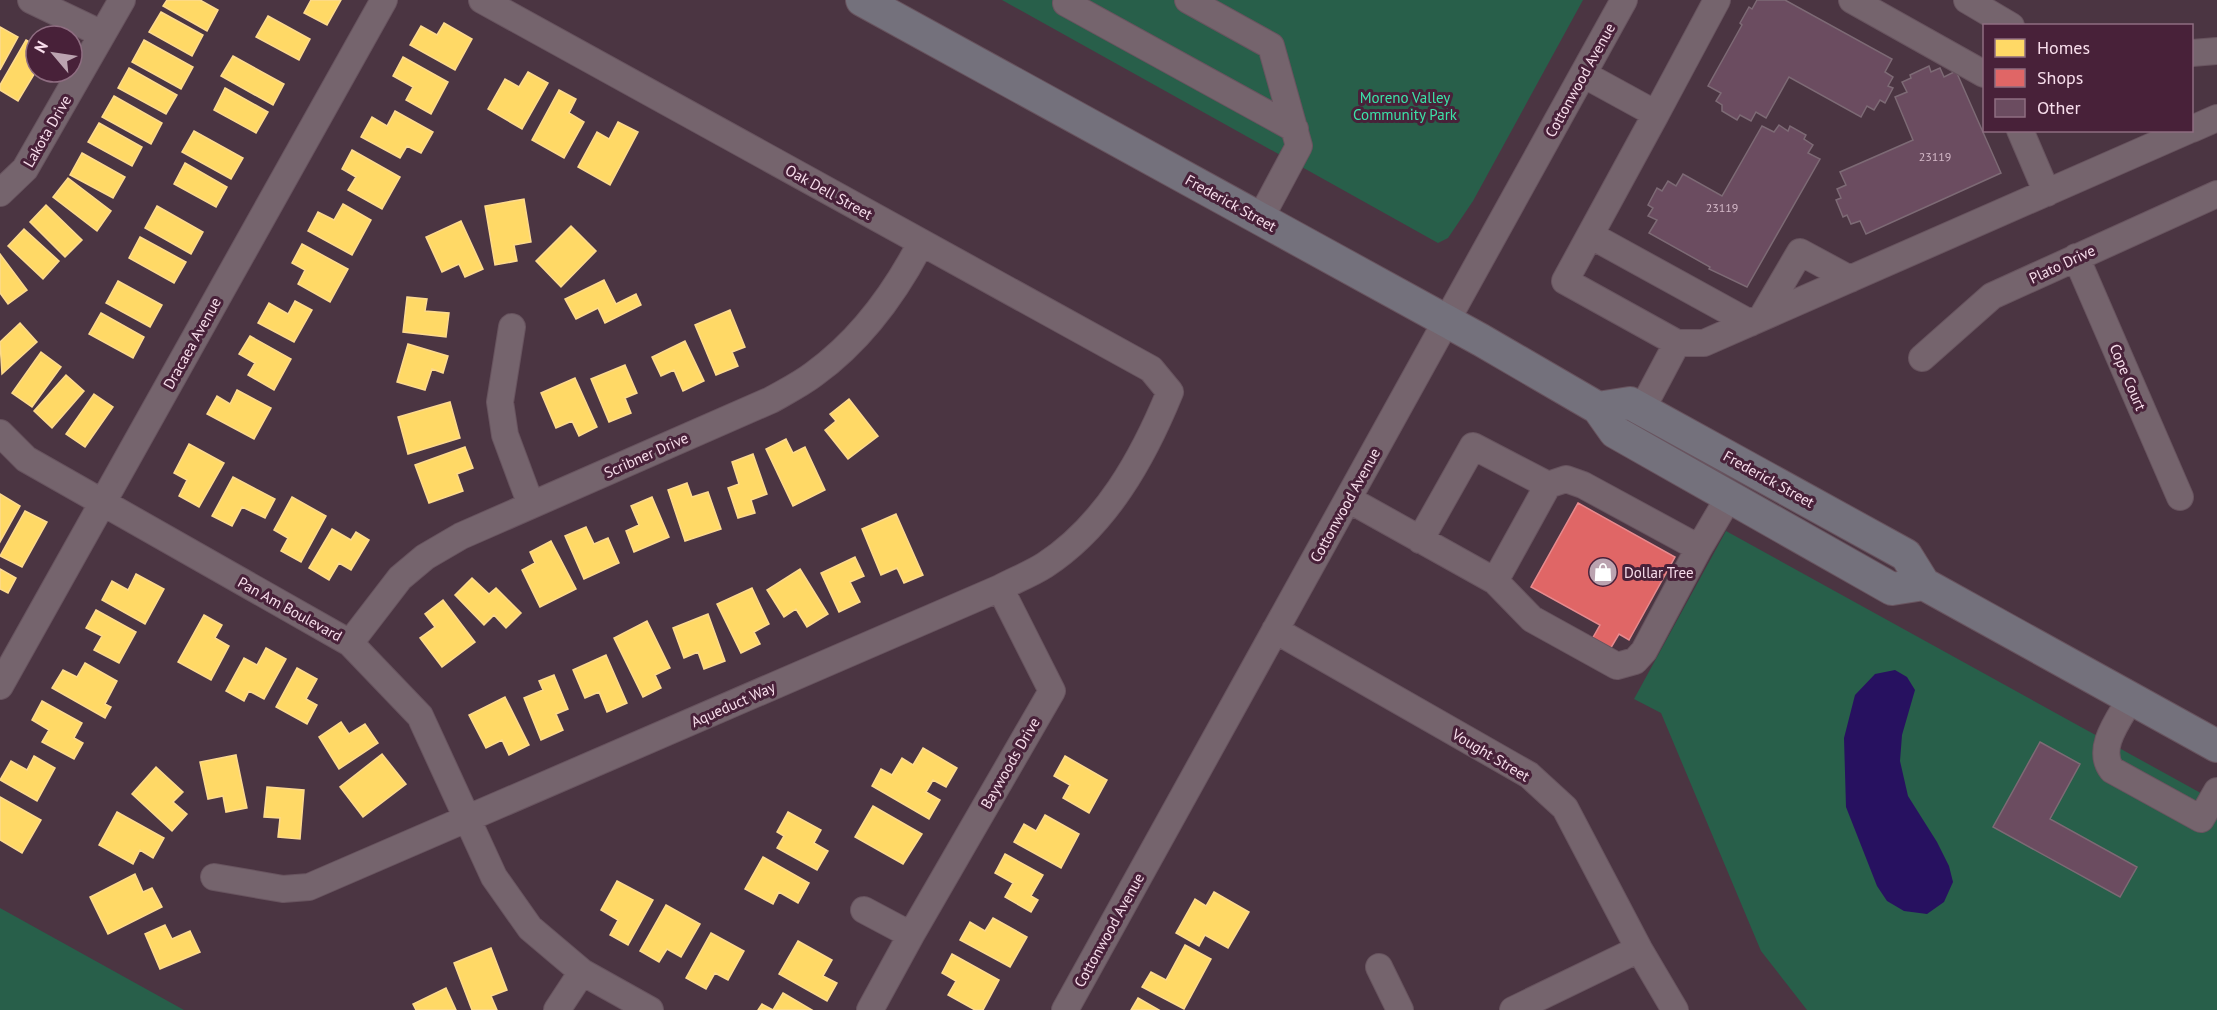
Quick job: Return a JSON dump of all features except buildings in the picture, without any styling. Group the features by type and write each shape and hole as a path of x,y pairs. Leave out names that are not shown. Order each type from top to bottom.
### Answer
{"main road":[{"name":"Frederick Street","path":"862,0 1447,322 1598,408 1615,432 1892,589 1924,584"},
{"name":"Frederick Street","path":"1598,408 1630,403 1642,409 1906,555 1924,584 2217,746"},
{"path":"1729,497 1744,490 1761,494 1825,527 1853,525"}],"street":[{"path":"31,0 102,34"},
{"name":"Lakota Drive","path":"0,193 25,169 122,0"},
{"name":"Dracaea Avenue","path":"0,686 384,0"},
{"name":"Oak Dell Street","path":"482,0 1151,369 1170,392"},
{"path":"1188,0 1272,46 1299,146 1260,219"},
{"name":"Cottonwood Avenue","path":"1065,1010 1624,0"},
{"path":"1718,0 1565,281 1677,344 1704,343 2185,132"},
{"path":"1852,0 1983,70"},
{"path":"1966,0 2007,24"},
{"path":"1068,1 1295,129"},
{"path":"2193,53 2217,51"},
{"path":"1583,74 1656,114"},
{"path":"2193,129 2217,118"},
{"path":"2021,132 2047,193"},
{"name":"Plato Drive","path":"1922,358 1992,296 2217,194"},
{"path":"1590,235 1756,320"},
{"name":"Scribner Drive","path":"350,643 400,578 425,556 461,536 771,400 815,374 882,307 903,278 921,243"},
{"path":"1756,320 1800,252 1850,279"},
{"name":"Cope Court","path":"2076,257 2180,497"},
{"path":"512,327 500,402 505,435 531,505"},
{"path":"1642,409 1677,344"},
{"name":"Aqueduct Way","path":"214,877 284,889 309,887 1000,588 1045,565 1095,523 1117,493 1153,432 1170,392"},
{"name":"Pan Am Boulevard","path":"0,433 26,459 350,643 420,716 494,877 530,928 582,972 650,1010"},
{"path":"1420,540 1473,446 1548,485 1566,480 1576,482 1699,548"},
{"path":"1495,581 1548,485"},
{"path":"1348,499 1495,581 1532,619 1617,666 1635,661 1644,651 1729,497"},
{"name":"Baywoods Drive","path":"870,1010 1052,691 1000,588"},
{"name":"Vought Street","path":"1275,630 1529,776 1565,808 1639,949 1675,1010"},
{"path":"2131,698 2106,746 2109,765 2117,773 2201,819 2217,790"},
{"path":"864,910 911,935"},
{"path":"1513,1010 1639,949"},
{"path":"1379,967 1400,1010"},
{"path":"557,1010 582,972"}],"green space":[{"name":"Moreno Valley Community Park","path":"1002,0 1583,0 1473,201 1448,238 1438,243"},
{"path":"1726,531 2217,802 2217,1010 1807,1010 1761,951 1661,713 1634,699"},
{"path":"0,908 184,1010 0,1010"}],"shaded area":[{"path":"1895,670 1907,677 1915,690 1902,735 1900,761 1908,796 1937,842 1949,866 1953,882 1944,902 1927,914 1904,911 1887,901 1877,886 1846,807 1844,738 1855,695 1875,674"}],"place":[{"name":"Dollar Tree","path":"1603,572"}]}
